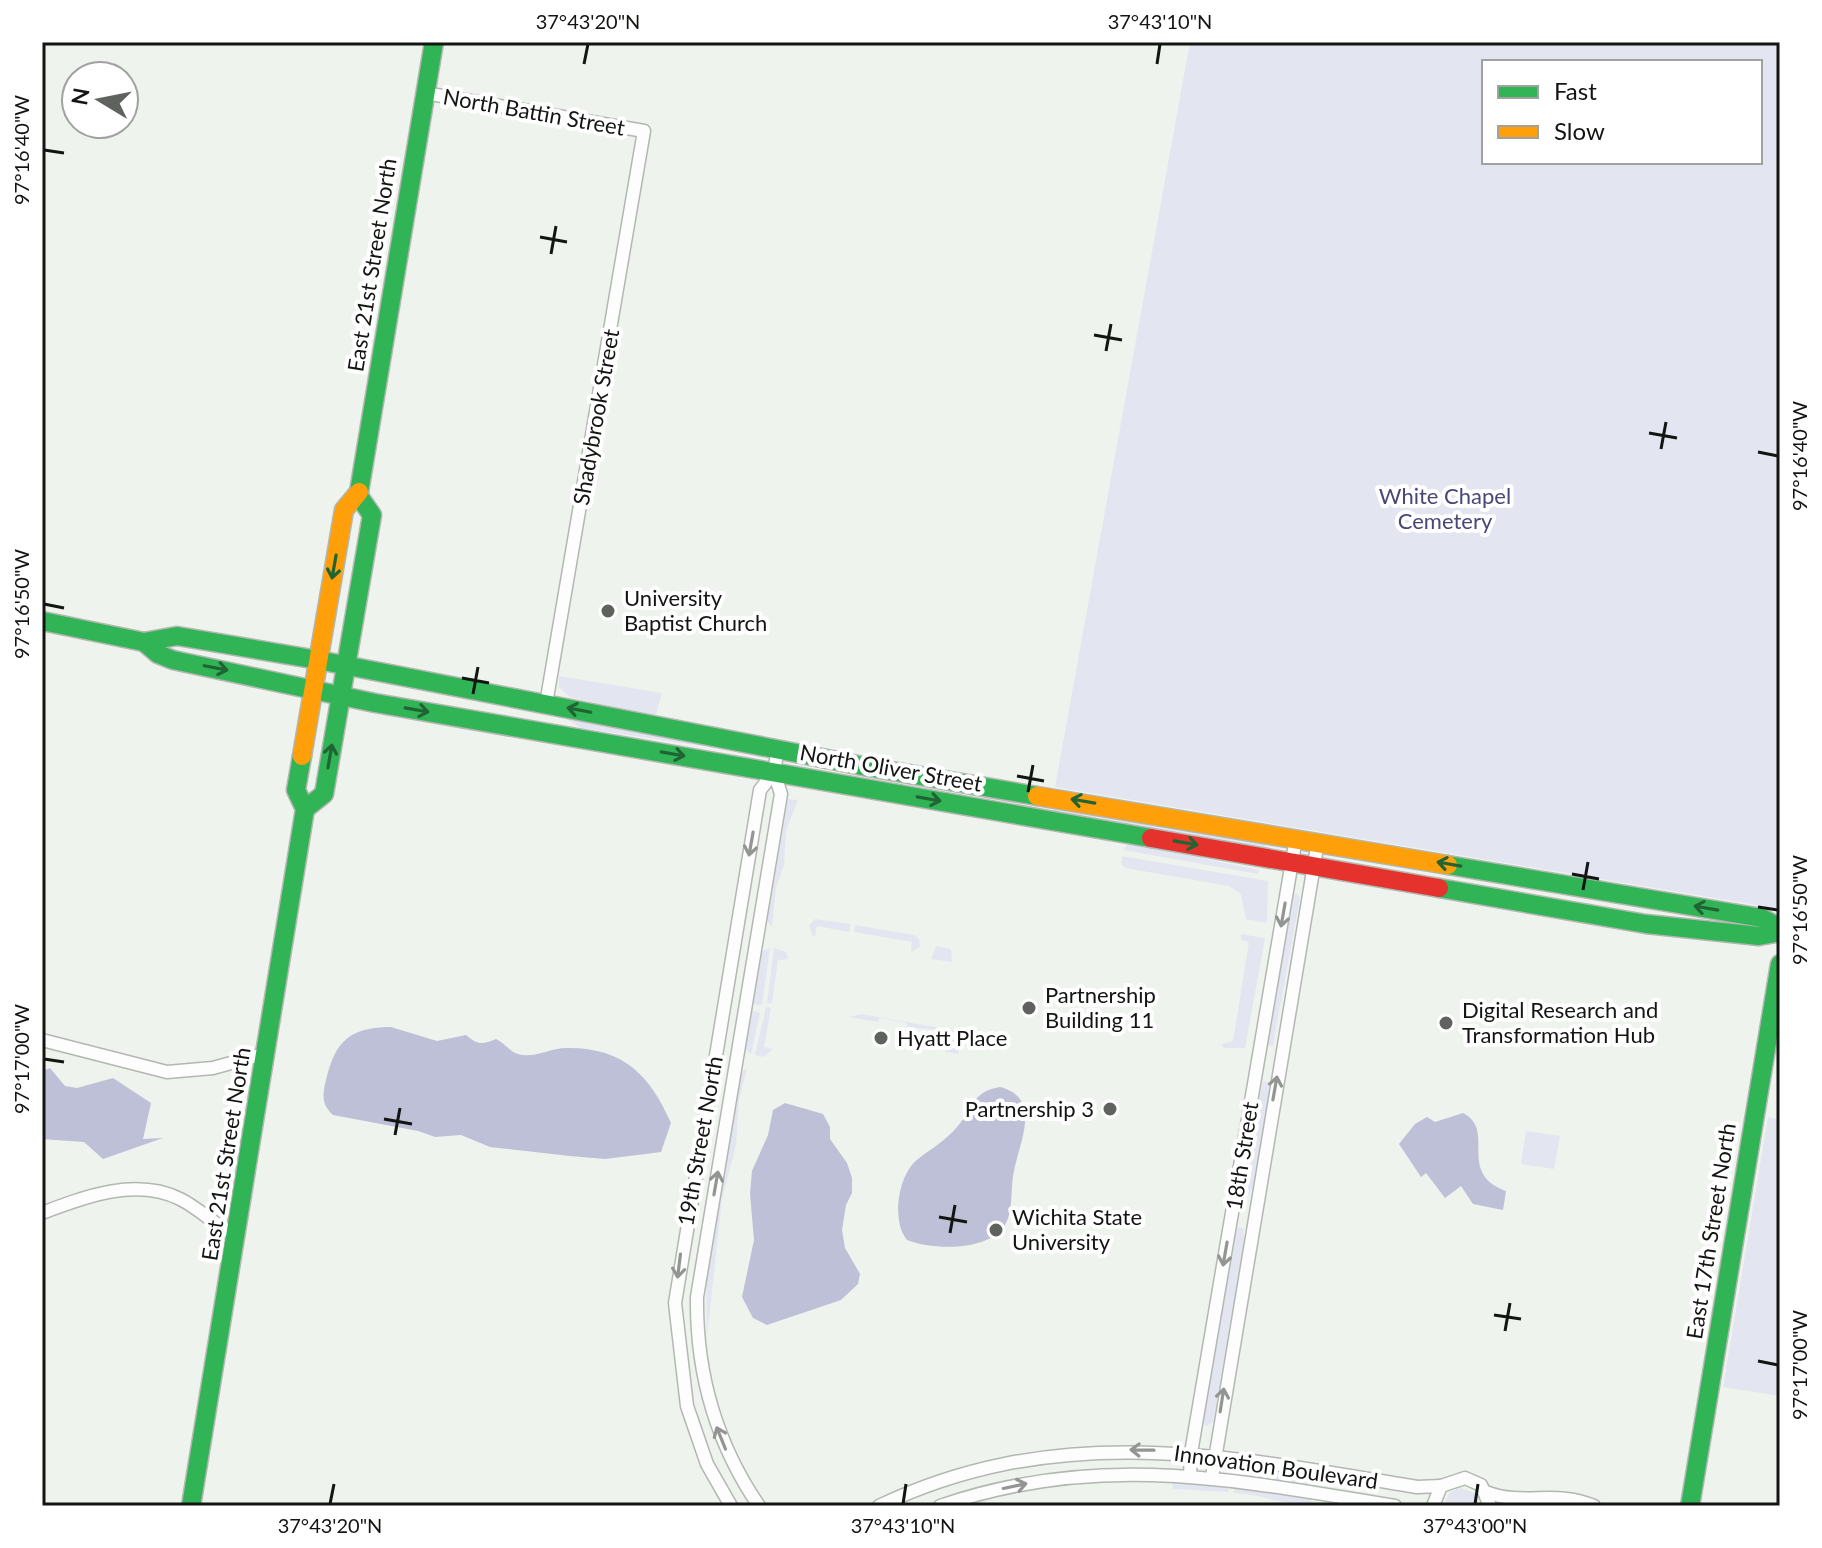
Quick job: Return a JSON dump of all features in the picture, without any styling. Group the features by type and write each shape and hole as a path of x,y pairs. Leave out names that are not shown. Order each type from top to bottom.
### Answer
{"main road":[{"name":"East 21st Street North","path":"191,1506 305,809 296,790 344,510 358,495 434,42"},
{"name":"East 21st Street North","path":"305,809 324,794 372,515 358,495"},
{"name":"North Oliver Street","path":"42,621 144,642 173,660 341,694 774,772 1646,924 1759,936 1780,930"},
{"name":"North Oliver Street","path":"144,642 177,636 318,660 868,767 1762,918 1780,930"},
{"name":"East 17th Street North","path":"1690,1506 1780,964"}],"street":[{"name":"North Battin Street","path":"425,93 644,131"},
{"name":"Shadybrook Street","path":"546,704 644,131"},
{"name":"19th Street North","path":"759,1506 719,1435 704,1378 697,1313 699,1279 781,794 774,772 778,748"},
{"name":"19th Street North","path":"731,1506 707,1464 687,1406 675,1303 760,790 774,772"},
{"name":"18th Street","path":"1190,1475 1191,1453 1296,838"},
{"name":"18th Street","path":"1212,1477 1213,1454 1318,841"},
{"path":"42,1040 167,1072 213,1068 267,1053"},
{"path":"42,1213 113,1191 146,1189 179,1198 220,1229 237,1235"},
{"name":"Innovation Boulevard","path":"879,1506 931,1485 1035,1459 1111,1450 1213,1454 1417,1487 1441,1486 1465,1478 1486,1492 1512,1501 1566,1497 1594,1506"},
{"name":"Innovation Boulevard","path":"940,1506 1007,1488 1069,1477 1116,1473 1212,1477 1395,1506"},
{"path":"1433,1506 1441,1486"},
{"path":"1486,1492 1490,1506"}],"green space":[{"name":"White Chapel Cemetery","path":"1190,42 1780,42 1780,909 1055,787"},
{"path":"559,676 662,693 656,714 646,715 570,697 559,687"},
{"path":"566,719 749,753 581,728"},
{"path":"788,799 798,800 786,830 784,865 776,888 772,927 767,921"},
{"path":"1053,804 1266,841 1265,849 1052,812"},
{"path":"1129,843 1259,870 1258,874 1123,850"},
{"path":"1122,856 1268,881 1267,923 1246,919 1241,894 1229,886 1125,868 1121,863"},
{"path":"1296,893 1300,898 1273,1046 1268,1045 1268,1038 1292,896"},
{"path":"815,919 851,924 849,932 817,926 815,936 812,935 809,925"},
{"path":"855,925 914,935 919,939 920,947 911,952 912,942 854,932"},
{"path":"1241,934 1265,938 1245,1048 1224,1048 1222,1044 1233,1041 1249,942 1241,940"},
{"path":"936,946 951,949 952,962 931,959"},
{"path":"770,948 762,1005 752,1004 762,951"},
{"path":"774,948 786,952 788,959 778,960 772,1003 767,1003"},
{"path":"766,1007 771,1008 764,1047 773,1049 764,1057 755,1055"},
{"path":"751,1010 760,1013 751,1054 745,1048"},
{"path":"861,1014 962,1032 958,1054 946,1052 949,1031 907,1027 907,1023 880,1018 878,1022 849,1017"},
{"path":"747,1069 739,1100 736,1145 722,1199 707,1337 706,1280 741,1072"},
{"path":"1263,1081 1268,1082 1270,1089 1253,1188 1246,1199 1242,1189"},
{"path":"1768,1117 1780,1119 1780,1396 1723,1387"},
{"path":"1526,1131 1560,1136 1554,1169 1521,1164"},
{"path":"1238,1228 1243,1228 1244,1241 1213,1422 1206,1426 1202,1421 1233,1239"},
{"path":"1241,1465 1301,1474 1313,1481 1303,1485 1241,1475 1237,1470"},
{"path":"1172,1480 1229,1485 1228,1492 1173,1489"},
{"path":"1235,1486 1310,1499 1314,1506 1234,1493"},
{"path":"1460,1488 1475,1493 1480,1506 1444,1506 1449,1493"}],"water":[{"path":"391,1027 437,1041 466,1035 480,1043 496,1039 523,1055 566,1048 586,1049 619,1059 644,1078 671,1123 661,1152 605,1159 490,1147 461,1135 435,1137 333,1115 325,1104 324,1091 339,1047 346,1039 364,1030"},
{"path":"50,1068 65,1086 77,1088 113,1078 151,1103 143,1139 163,1138 103,1159 84,1142 42,1139 42,1071"},
{"path":"1000,1087 1013,1093 1025,1111 1010,1213 1005,1225 997,1234 973,1244 945,1247 907,1240 902,1232 898,1210 902,1186 911,1166 953,1132 978,1097"},
{"path":"785,1103 823,1114 830,1127 830,1139 847,1163 852,1178 852,1193 846,1205 842,1230 845,1248 860,1274 858,1284 841,1300 767,1325 753,1318 742,1297 754,1240 750,1194 752,1171 768,1135 773,1110"},
{"path":"1463,1113 1473,1120 1477,1130 1479,1163 1483,1174 1491,1183 1506,1191 1503,1210 1473,1204 1461,1186 1445,1198 1426,1173 1421,1177 1399,1144 1415,1124 1427,1117 1435,1122"}],"traffic: fast":[{"path":"359,492 434,42"},
{"path":"305,809 324,794 372,515 358,495"},
{"path":"42,621 144,642 177,636 318,660 868,767 1037,796"},
{"path":"144,642 158,654 173,660 375,703 1151,838"},
{"path":"191,1506 305,809 296,790 302,756"},
{"path":"1448,865 1762,918 1780,928"},
{"path":"1439,888 1646,924 1759,936 1780,932"},
{"path":"1690,1506 1780,964"}],"traffic: slow":[{"path":"302,756 344,510 359,492"},
{"path":"1037,796 1448,865"}],"traffic: jam":[{"path":"1151,838 1439,888"}],"place":[{"name":"University Baptist Church","path":"608,611"},
{"name":"Partnership Building 11","path":"1029,1008"},
{"name":"Digital Research and Transformation Hub","path":"1446,1023"},
{"name":"Hyatt Place","path":"881,1038"},
{"name":"Partnership 3","path":"1110,1109"},
{"name":"Wichita State University","path":"996,1230"}]}
